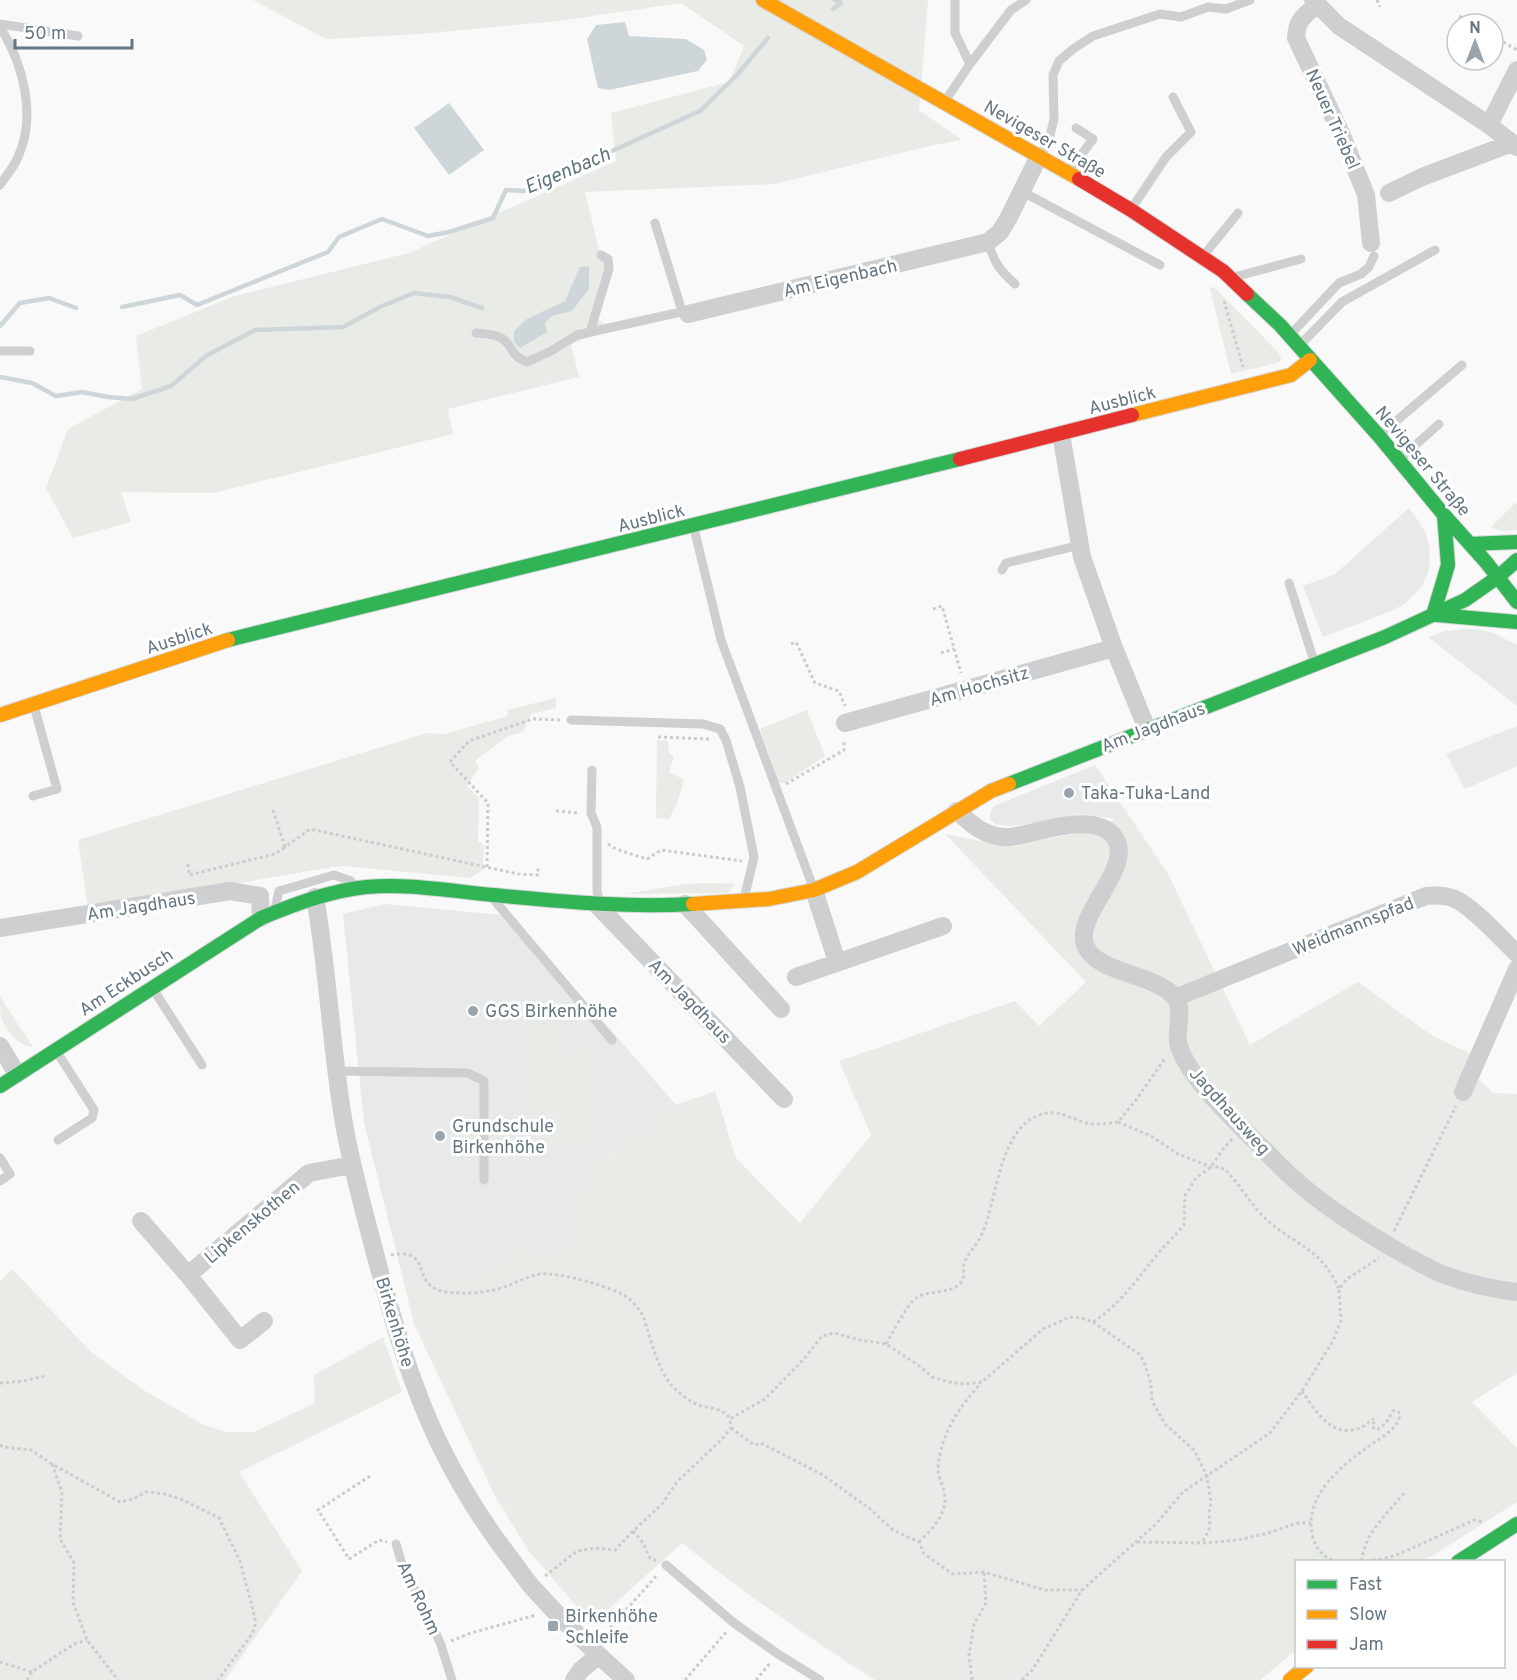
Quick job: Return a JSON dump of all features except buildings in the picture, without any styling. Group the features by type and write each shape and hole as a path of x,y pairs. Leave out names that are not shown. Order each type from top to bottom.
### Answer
{"street":[{"name":"Nevigeser Straße","path":"763,0 1068,172 1203,256 1231,277 1294,341 1379,436 1517,602"},
{"name":"Neuer Triebel","path":"1373,250 1366,195 1341,133 1296,38 1297,25 1315,2 1339,26 1489,125 1515,145"},
{"path":"1489,125 1517,70"},
{"name":"Neuer Triebel","path":"1389,193 1422,177 1515,145"},
{"path":"988,242 1000,232 1008,219 1039,156"},
{"name":"Am Eigenbach","path":"688,314 988,242"},
{"name":"Ausblick","path":"0,715 231,639 693,526 1292,375 1310,360"},
{"path":"1061,434 1082,557 1114,648 1147,729"},
{"path":"1444,515 1448,565 1433,615 1517,622"},
{"path":"1470,543 1517,542"},
{"name":"Am Jagdhaus","path":"0,928 230,891 260,896 268,915 315,897 367,887 425,887 598,904 686,904 769,899 814,890 857,872 991,791 1385,637 1465,600 1498,578 1517,560"},
{"name":"Am Hochsitz","path":"849,722 1114,648"},
{"path":"957,811 978,830 1005,838 1084,823 1098,826 1109,832 1116,839 1120,854 1115,869 1088,919 1084,945 1093,957 1120,971 1160,985 1175,998"},
{"path":"814,890 837,962"},
{"name":"Weidmannspfad","path":"1175,998 1426,896 1442,895 1456,899 1517,954"},
{"name":"Birkenhöhe","path":"315,897 325,956 336,1071 352,1165 389,1309 414,1384 439,1442 466,1494 499,1543 531,1587 626,1680"},
{"name":"Am Jagdhaus","path":"598,904 784,1099"},
{"path":"686,904 781,1008"},
{"name":"Am Eckbusch","path":"0,1086 268,915"},
{"path":"796,977 943,926"},
{"path":"1463,1092 1517,969"},
{"name":"Jagdhausweg","path":"1175,998 1179,1011 1179,1047 1193,1072 1242,1129 1294,1179 1340,1215 1387,1245 1441,1274 1517,1292"},
{"path":"0,1046 17,1074"},
{"name":"Lipkenskothen","path":"189,1275 309,1173 352,1165"},
{"name":"Lipkenskothen","path":"141,1221 189,1275 240,1340 264,1321"},
{"path":"1461,1560 1517,1524"},
{"path":"574,1680 597,1654"},
{"path":"1290,1680 1305,1668"}],"lane":[{"path":"955,0 955,33 970,64"},
{"path":"944,103 1011,10 1026,0"},
{"path":"1039,156 1048,144 1054,120 1053,75 1059,61 1072,49 1093,36 1160,14 1181,17 1208,7 1226,9 1250,0"},
{"path":"0,26 78,36"},
{"path":"0,26 18,61 26,101 26,132 18,158 0,185"},
{"path":"1131,210 1166,157 1191,132 1173,97"},
{"path":"1068,172 1093,139 1076,128"},
{"path":"1022,191 1160,265"},
{"path":"1203,256 1238,213"},
{"path":"655,223 681,308 688,314"},
{"path":"988,242 993,260 1001,272 1015,284"},
{"path":"1294,341 1339,283 1361,274 1369,267 1373,250"},
{"path":"1294,341 1342,302 1435,250"},
{"path":"590,332 609,269 608,259 601,255"},
{"path":"1231,277 1301,259"},
{"path":"476,333 493,335 506,341 513,353 527,362 578,335 681,312 688,314"},
{"path":"0,351 30,351"},
{"path":"1379,436 1462,364"},
{"path":"1400,460 1439,424"},
{"path":"693,526 721,640 814,890"},
{"path":"1002,570 1006,563 1080,544"},
{"path":"1289,584 1315,664"},
{"path":"33,796 57,789 34,704"},
{"path":"572,720 703,724 720,729 726,740 740,787 754,857 744,900"},
{"path":"592,770 591,813 597,827 598,904"},
{"name":"Am Jagdhaus","path":"268,915 279,891 334,875 367,887"},
{"path":"490,895 612,1040"},
{"path":"152,987 202,1065"},
{"path":"56,1050 94,1110 92,1118 58,1140"},
{"path":"336,1071 468,1073 484,1081 484,1180"},
{"path":"0,1158 10,1174 0,1181"},
{"name":"Am Rohm","path":"396,1544 404,1571 424,1605 441,1645 452,1680"},
{"path":"666,1565 734,1623 820,1680"}],"path":[{"path":"1377,0 1380,7"},
{"path":"1223,297 1249,386"},
{"path":"933,609 942,606 966,689"},
{"path":"777,790 844,750 849,722 839,691 815,683 796,642 791,644"},
{"path":"941,653 954,649"},
{"path":"488,867 488,803 450,762 469,741 533,719 572,720"},
{"path":"658,737 726,740"},
{"path":"273,810 285,847"},
{"path":"556,811 591,813"},
{"path":"188,864 189,875 274,854 310,829 518,874 538,875 538,867"},
{"path":"597,836 616,849 646,859 661,850 752,863"},
{"path":"1118,1122 1165,1058 1179,1047"},
{"path":"1339,1288 1347,1279 1378,1260 1463,1092"},
{"path":"886,1344 914,1299 935,1291 950,1291 963,1280 965,1261 981,1237 992,1206 994,1187 1017,1132 1023,1124 1035,1116 1048,1113 1063,1113 1091,1124 1118,1122 1151,1136 1178,1154 1211,1167 1226,1170 1268,1221 1314,1252 1328,1268 1339,1288 1341,1320 1333,1341 1302,1391 1270,1432 1183,1492 1155,1525 1082,1590 1033,1669 1022,1680"},
{"path":"1093,1322 1110,1311 1184,1225 1185,1196 1196,1178 1211,1167 1223,1149 1242,1129"},
{"path":"376,1258 407,1254 416,1258 423,1277 433,1289 447,1292 467,1293 498,1288 530,1276 543,1274 565,1276 602,1286 627,1297 642,1313 656,1358 671,1385 686,1398 699,1405 724,1412 730,1419 731,1428 722,1439 677,1482 662,1504 615,1551 596,1548 577,1551 531,1587"},
{"path":"919,1542 941,1516 945,1504 938,1468 944,1436 955,1417 982,1382 1043,1329 1070,1317 1093,1322 1139,1354 1144,1362 1151,1384 1152,1401 1166,1424 1194,1450 1207,1476 1211,1502 1208,1533 1202,1543"},
{"path":"730,1419 765,1399 804,1359 822,1336 834,1333 886,1344 921,1366 932,1377 964,1384 982,1382"},
{"path":"0,1383 46,1376"},
{"path":"1302,1391 1324,1420 1346,1431 1364,1426 1374,1418 1371,1427 1377,1430 1386,1423 1393,1411 1398,1411 1399,1418 1390,1431 1334,1475 1321,1491 1313,1508 1311,1522 1313,1539 1320,1551 1331,1560"},
{"path":"731,1428 754,1444 761,1443 823,1474 870,1509 893,1530 919,1542 924,1554 952,1574 984,1572 1045,1590 1082,1590"},
{"path":"0,1445 31,1450 120,1502 133,1499 146,1492 165,1494 183,1500 219,1518 240,1561 255,1618 255,1627 218,1680"},
{"path":"52,1464 62,1491 60,1539 74,1563 73,1602 87,1640 118,1680"},
{"name":"Am Rohm","path":"370,1476 318,1510 349,1559 379,1540 396,1544"},
{"path":"1361,1560 1364,1548 1371,1535 1405,1492"},
{"path":"1374,1560 1399,1554 1474,1520 1484,1522 1494,1538"},
{"path":"1137,1542 1202,1543 1238,1540 1298,1523 1311,1522"},
{"path":"597,1654 614,1633 609,1629 666,1565 650,1558 643,1543 633,1531"},
{"path":"972,1680 969,1655 974,1624 986,1603 984,1572"},
{"path":"441,1645 471,1633 555,1610"},
{"path":"685,1680 734,1623"},
{"path":"27,1680 32,1672 74,1644 87,1640"},
{"path":"756,1680 778,1654"},
{"path":"0,1662 32,1672"}],"shaded area":[{"path":"253,0 928,0 919,110 962,140 775,184 585,192 599,250 607,254 612,268 598,319 603,324 605,333 571,344 579,377 448,409 453,434 213,493 121,492 131,522 73,538 46,488 68,429 142,389 136,336 235,296 409,253 616,161 611,113 729,82 744,46 681,3 558,21 419,34 326,39"},
{"path":"625,22 629,36 686,39 704,50 707,60 698,71 609,90 598,88 587,39 596,25"},
{"path":"449,103 484,150 449,175 414,128"},
{"path":"589,266 589,289 572,311 552,316 545,323 547,332 520,348 514,342 514,331 527,319 565,301 580,267"},
{"path":"1214,287 1278,352 1281,357 1280,362 1231,374 1210,288"},
{"path":"1515,503 1517,504 1517,530 1507,531 1491,527"},
{"path":"1409,508 1426,534 1429,547 1428,572 1422,586 1407,602 1394,610 1323,637 1303,586 1335,574"},
{"path":"1465,629 1493,633 1517,645 1517,706 1428,637 1445,631"},
{"path":"556,698 556,708 531,714 523,732 508,736 475,761 479,768 467,786 479,798 478,841 484,845 483,870 470,878 344,866 88,909 78,840 427,733 445,734 508,716 507,710"},
{"path":"807,710 825,756 785,783 779,783 760,729"},
{"path":"1517,726 1517,766 1465,789 1446,754"},
{"path":"657,740 668,741 669,754 674,756 669,773 684,779 678,801 669,819 656,818"},
{"name":"Taka-Tuka-Land","path":"1095,765 1126,811 1115,819 1080,814 1009,826 995,824 990,819 990,812 994,806"},
{"path":"1126,811 1168,874 1250,1045 1358,982 1431,1035 1473,1055 1468,1069 1493,1093 1517,1094 1517,1373 1472,1402 1517,1448 1517,1502 1426,1560 1295,1560 1295,1651 1260,1680 875,1680 777,1614 682,1543 592,1624 528,1550 495,1496 414,1324 405,1287 486,1276 501,1269 507,1248 559,1256 570,1251 576,1208 588,1187 593,1161 612,1153 676,1105 715,1091 736,1158 800,1223 871,1135 839,1061 1015,1001 1039,1026 1086,982 945,834 1000,845 1082,832 1094,833"},
{"path":"685,884 735,884 728,893 626,894"},
{"name":"GGS Birkenhöhe","path":"385,904 512,916 676,1105 612,1153 593,1161 588,1187 576,1208 571,1251 559,1256 508,1248 501,1269 486,1277 474,1276 405,1287 364,1123 343,914"},
{"path":"0,997 33,1047 22,1044 6,1027 1,1017"},
{"path":"564,1023 565,1049 588,1049 588,1148 533,1148 532,1024"},
{"path":"12,1269 92,1353 145,1391 202,1424 226,1432 254,1432 315,1403 314,1375 383,1337 402,1392 239,1472 302,1571 225,1680 0,1680 0,1282"}],"waterway":[{"name":"Eigenbach","path":"833,9 841,3 835,0"},
{"name":"Eigenbach","path":"122,307 180,295 197,305 328,252 339,237 382,219 428,236 493,218 506,190 524,191 700,111 737,75 768,38"},
{"path":"0,377 32,383 56,396 82,392 132,399 171,386 206,356 255,330 343,327 380,307 414,293 450,297 482,308"},
{"name":"Eigenbach","path":"0,326 20,303 49,298 76,308"}],"traffic: fast":[{"path":"1247,294 1280,325 1379,436 1517,602"},
{"path":"228,640 960,459"},
{"path":"1433,615 1448,565 1444,515"},
{"path":"1470,544 1517,542"},
{"path":"1009,784 1385,637 1465,600 1498,577 1517,560"},
{"path":"1437,615 1517,622"},
{"path":"0,1086 261,918 325,895 366,887 398,886 593,903 693,904"},
{"path":"1461,1560 1517,1524"}],"traffic: slow":[{"path":"763,0 1079,179"},
{"path":"1132,415 1291,375 1310,360"},
{"path":"0,715 228,640"},
{"path":"693,904 769,899 814,890 857,872 991,791 1009,784"},
{"path":"1290,1680 1305,1668"}],"traffic: jam":[{"path":"1079,179 1131,210 1223,271 1247,294"},
{"path":"960,459 1132,415"}],"place":[{"name":"Taka-Tuka-Land","path":"1069,793"},
{"name":"GGS Birkenhöhe","path":"473,1011"},
{"name":"Grundschule Birkenhöhe","path":"440,1136"},
{"name":"Birkenhöhe Schleife","path":"553,1626"}]}
